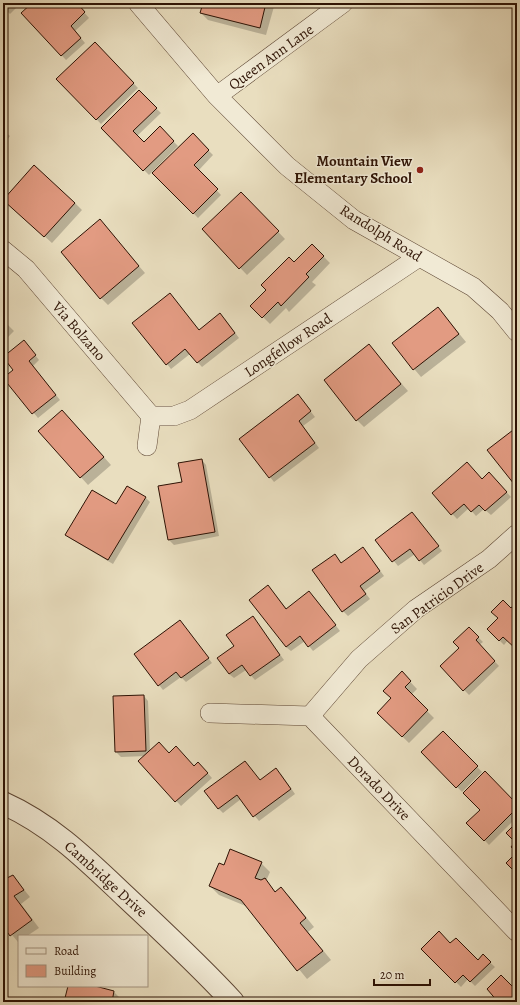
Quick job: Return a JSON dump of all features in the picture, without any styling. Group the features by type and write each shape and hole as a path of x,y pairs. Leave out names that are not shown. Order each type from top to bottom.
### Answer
{"street":[{"name":"Randolph Road","path":"138,3 217,96 287,166 354,220 473,287 500,311 517,332"},
{"name":"Queen Ann Lane","path":"217,96 343,3"},
{"name":"Via Bolzano","path":"3,250 26,269 151,416"},
{"name":"Longfellow Road","path":"151,416 174,416 190,410 419,256"},
{"path":"147,446 151,416"},
{"name":"San Patricio Drive","path":"310,716 359,659 416,609 489,560 517,534"},
{"path":"210,713 310,716"},
{"name":"Dorado Drive","path":"310,716 517,932"},
{"name":"Cambridge Drive","path":"3,803 48,827 82,855 193,959 233,1002"}],"building":[{"path":"3,3 12,3 5,10"},
{"path":"32,3 56,3 59,6 63,3 77,3 85,12 71,26 81,38 61,56 21,13"},
{"path":"203,3 266,3 260,28 200,13"},
{"path":"95,42 134,83 96,120 56,79"},
{"path":"139,90 157,108 133,131 144,142 160,126 174,141 143,171 101,128"},
{"path":"193,133 209,150 194,165 218,189 193,214 152,173"},
{"path":"34,165 75,203 44,237 3,200"},
{"path":"241,192 279,231 239,269 202,229"},
{"path":"100,219 139,266 100,299 61,252"},
{"path":"312,244 324,256 306,274 309,277 281,306 278,302 262,318 250,306 266,290 261,285 289,257 294,262"},
{"path":"170,293 199,330 220,313 235,333 197,363 185,349 166,365 132,323"},
{"path":"438,307 459,334 413,370 392,343"},
{"path":"3,318 8,323 3,328"},
{"path":"24,340 36,355 29,361 56,395 32,414 3,378 13,370 3,357"},
{"path":"369,344 401,384 356,421 324,380"},
{"path":"298,394 311,411 299,421 315,443 269,478 239,439"},
{"path":"62,410 104,457 80,478 38,431"},
{"path":"517,427 517,482 514,484 487,450"},
{"path":"202,459 215,532 168,540 158,486 182,482 178,463"},
{"path":"467,462 482,479 489,472 507,492 485,511 479,505 471,512 464,504 451,515 432,493"},
{"path":"127,486 146,497 108,560 65,535 92,490 116,504"},
{"path":"412,512 439,546 419,561 410,549 392,562 375,540"},
{"path":"363,547 380,571 360,586 366,594 342,612 312,570 335,554 341,563"},
{"path":"268,585 286,609 309,591 336,625 308,647 300,636 286,647 249,600"},
{"path":"503,600 511,608 517,601 516,649 503,637 499,641 487,629 498,618 491,612"},
{"path":"253,616 280,655 250,676 242,665 229,674 217,658 234,646 226,635"},
{"path":"180,620 209,658 181,678 176,672 158,686 134,654"},
{"path":"469,627 479,637 476,640 495,661 463,691 440,666 459,648 453,642"},
{"path":"402,671 411,681 405,687 428,710 402,737 377,713 391,698 383,691"},
{"path":"144,695 146,751 115,752 113,696"},
{"path":"443,731 478,766 456,788 421,752"},
{"path":"159,742 169,753 176,746 194,766 198,762 208,773 175,802 138,761"},
{"path":"245,761 260,780 276,768 291,789 253,817 237,795 218,809 204,791"},
{"path":"485,771 517,804 517,808 484,841 466,823 480,810 463,793"},
{"path":"517,822 517,852 511,847 515,842 506,833"},
{"path":"230,849 262,862 255,878 261,880 265,878 275,892 281,887 306,918 300,923 323,951 297,971 241,900 209,886 219,863 224,865"},
{"path":"517,852 517,874 506,863"},
{"path":"13,875 24,890 14,896 32,920 10,936 3,926 3,880"},
{"path":"439,931 450,943 456,938 478,960 483,954 491,962 470,982 463,975 455,983 421,949"},
{"path":"501,975 517,991 517,1002 498,1002 487,989"},
{"path":"68,987 99,987 114,991 112,1002 64,1002"}],"place":[{"name":"Mountain View Elementary School","path":"420,170"}]}
